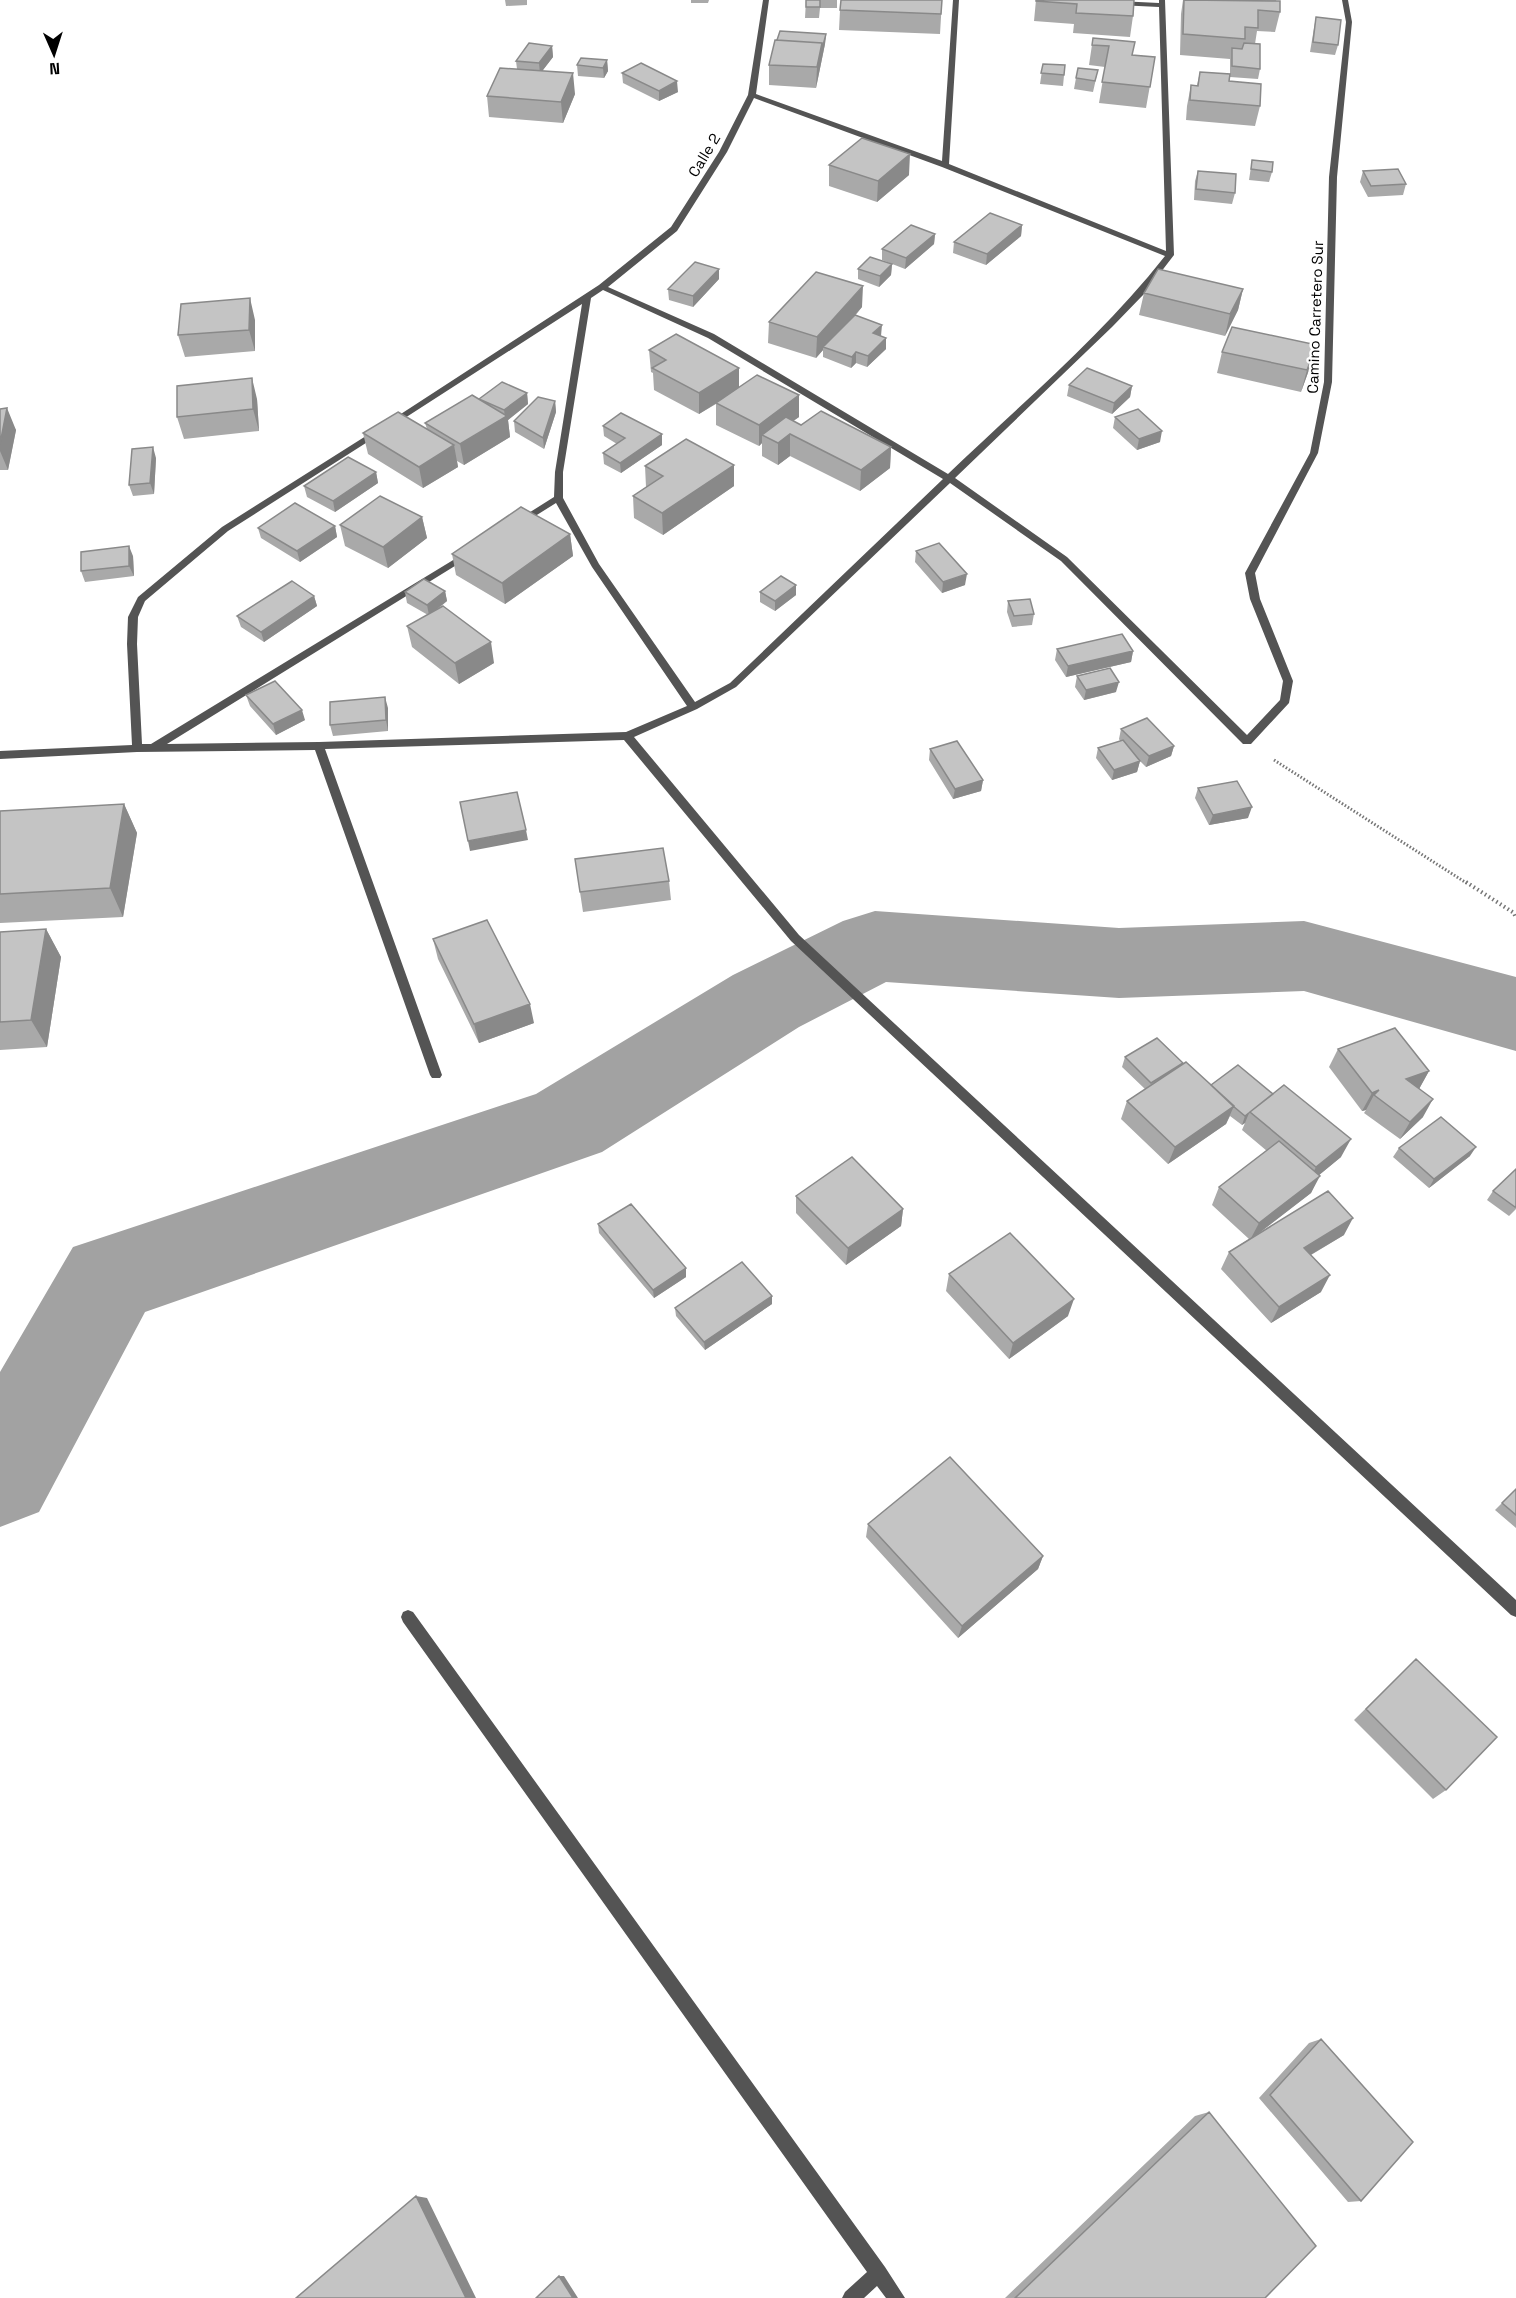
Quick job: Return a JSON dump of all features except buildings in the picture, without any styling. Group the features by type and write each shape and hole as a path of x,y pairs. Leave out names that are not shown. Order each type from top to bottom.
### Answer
{"street":[{"name":"Calle 2","path":"137,748 132,644 133,617 141,599 225,529 602,287 674,229 723,152 752,95 766,0"},
{"path":"945,165 956,0"},
{"name":"Camino Carretero Sur","path":"1247,741 1285,701 1288,681 1255,599 1250,573 1314,453 1329,381 1333,177 1349,22 1345,0"},
{"path":"0,755 137,748 319,746 627,736 693,707 733,685 1109,325 1170,255 1162,3 1107,3"},
{"path":"752,95 945,165 1170,255"},
{"path":"602,287 711,336 949,478 1064,559 1247,741"},
{"path":"587,296 559,472 558,498 595,565 693,707"},
{"path":"508,529 558,498"},
{"path":"153,748 477,548"},
{"path":"627,736 795,938 1516,1610"},
{"path":"319,746 436,1075"},
{"path":"408,1617 896,2298"},
{"path":"851,2298 879,2273"}],"path":[{"path":"1247,741 1286,770 1514,913 1516,918"}],"waterway":[{"path":"0,1475 109,1279 568,1124 766,1001 875,946 1119,963 1304,956 1516,1014"}]}
